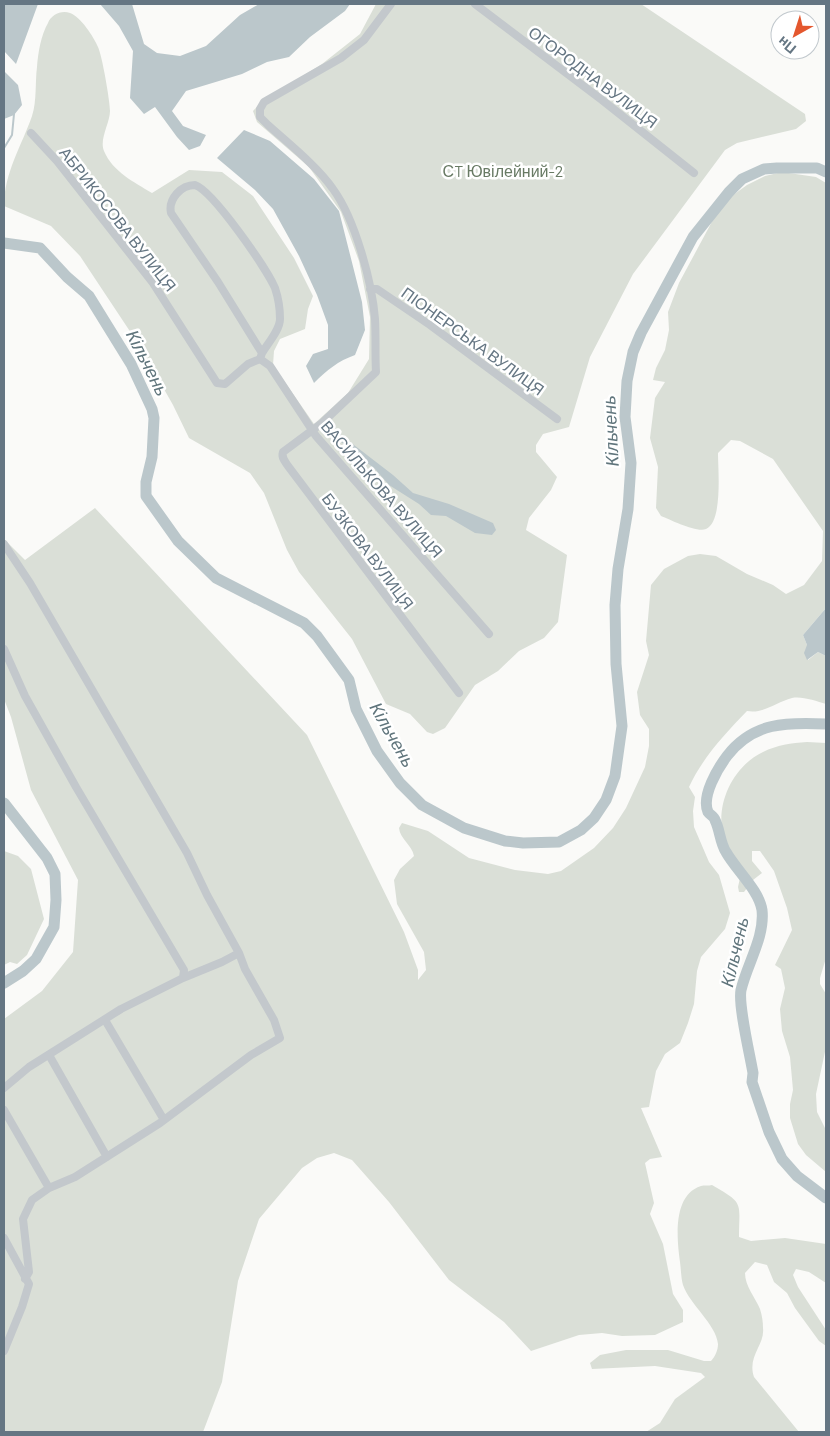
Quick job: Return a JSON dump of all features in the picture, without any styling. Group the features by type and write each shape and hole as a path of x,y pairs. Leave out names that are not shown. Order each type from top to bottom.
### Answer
{"street":[{"path":"312,430 322,423 376,372 375,319 370,289 350,219 334,189 268,126 260,117 260,109 264,102 341,58 364,40 391,4"},
{"name":"ОГОРОДНА ВУЛИЦЯ","path":"475,4 602,100 694,173"},
{"name":"АБРИКОСОВА ВУЛИЦЯ","path":"31,133 64,169 153,283 217,383 225,384 248,364 261,356"},
{"name":"ВАСИЛЬКОВА ВУЛИЦЯ","path":"261,356 280,321 274,288 245,240 207,192 200,187 192,185 184,187 171,201 171,213 218,282 261,356 270,366 312,430 489,634"},
{"name":"ПІОНЕРСЬКА ВУЛИЦЯ","path":"370,289 377,289 430,325 557,419"},
{"name":"БУЗКОВА ВУЛИЦЯ","path":"312,430 283,452 283,459 459,693"},
{"path":"4,544 30,583 187,853 207,895 239,953 245,969 274,1020 280,1038 252,1055 164,1120 75,1177 49,1188 32,1200 23,1219 29,1272 25,1279"},
{"path":"4,649 34,713 182,966 184,970 183,978"},
{"path":"4,1088 30,1067 121,1009 239,953"},
{"path":"105,1020 164,1120"},
{"path":"49,1055 107,1157"},
{"path":"4,1110 49,1188"},
{"path":"4,1238 29,1284 4,1351"}],"green space":[{"name":"СT Ювілейний-2","path":"376,4 641,4 805,114 806,121 796,129 737,143 725,150 633,274 590,357 569,427 543,434 536,445 536,452 557,477 551,490 529,518 526,530 567,555 558,622 544,638 519,651 498,671 475,685 445,728 433,734 427,732 410,714 386,704 352,639 299,572 287,550 264,493 250,473 189,438 173,405 139,345 80,256 51,226 4,206 10,171 34,110 36,73 43,33 49,20 54,16 63,12 70,13 78,18 86,27 100,52 106,78 110,111 103,146 108,158 118,171 152,193 189,170 222,172 253,196 294,258 313,296 308,309 305,329 280,339 274,351 273,365 314,424 348,393 369,359 370,317 359,261 341,212 309,167 257,122 253,111 261,102 322,64 360,34"},
{"path":"782,172 816,177 826,183 826,608 803,635 807,645 808,660 818,652 826,656 826,704 809,699 792,698 759,711 747,711 708,756 689,787 695,797 693,811 694,827 709,862 719,875 730,913 725,929 701,957 697,971 694,1004 680,1043 665,1054 656,1071 649,1107 641,1108 662,1157 650,1159 645,1163 654,1203 650,1214 663,1244 673,1294 683,1310 683,1322 655,1335 622,1336 602,1333 579,1335 531,1351 504,1322 449,1280 389,1202 352,1160 334,1153 317,1158 302,1168 259,1219 238,1281 222,1382 203,1432 4,1432 4,1019 42,991 73,952 78,880 31,790 11,717 4,699 4,539 25,560 95,508 307,735 404,932 418,970 418,980 426,970 424,952 397,904 394,880 400,869 414,856 400,832 399,828 402,823 428,831 469,858 515,870 548,874 561,871 594,848 613,828 626,808 645,767 649,746 649,729 640,715 637,692 649,655 646,641 651,585 664,569 688,556 700,554 716,556 747,574 773,585 786,594 804,585 822,561 823,531 773,459 740,441 731,440 718,453 719,482 717,506 715,516 706,529 690,528 677,523 661,516 656,508 658,467 650,438 655,398 665,382 653,380 656,368 665,350 669,330 668,312 679,283 715,216 729,198 747,185 765,176"},
{"path":"807,742 826,743 826,958 820,984 826,994 826,1047 816,1094 817,1112 826,1130 826,1172 806,1155 798,1144 790,1118 793,1090 790,1057 782,1031 780,1009 785,988 781,969 775,965 792,930 787,908 774,871 760,851 752,851 752,861 762,873 753,880 744,892 739,892 738,887 742,869 726,844 722,831 721,817 727,791 742,768 752,759 774,748"},
{"path":"4,851 18,856 31,869 44,919 27,955 17,964 10,962 4,965"},
{"path":"712,1185 730,1196 738,1205 739,1237 751,1241 785,1238 826,1244 826,1283 809,1272 796,1269 793,1275 798,1287 826,1330 826,1346 819,1341 795,1308 787,1293 774,1282 767,1265 755,1262 745,1273 748,1287 760,1309 763,1323 763,1334 753,1363 754,1377 799,1432 646,1432 660,1423 675,1399 705,1377 701,1373 655,1366 592,1369 590,1363 600,1355 626,1350 668,1350 704,1361 711,1361 714,1357 718,1344 713,1329 691,1300 683,1285 678,1231 681,1208 685,1199 692,1191 701,1186"}],"shaded area":[{"path":"4,4 38,4 16,64 4,51"},
{"path":"100,4 132,4 144,44 157,53 180,56 206,46 240,15 259,4 350,4 345,11 310,37 289,57 267,62 242,74 186,91 172,111 183,126 206,135 200,146 189,150 155,107 144,114 130,98 133,51 119,26"},
{"path":"4,71 18,85 22,105 14,115 4,119"},
{"path":"244,130 270,141 314,179 339,211 362,302 365,330 355,355 333,366 314,383 306,366 313,354 328,349 328,325 317,295 299,256 273,209 255,190 217,158"},
{"path":"328,425 393,475 413,493 449,504 493,523 496,530 492,535 475,533 446,516 431,515 419,504 389,485 375,469 326,430"},
{"path":"826,608 826,656 818,652 807,660 804,653 807,645 803,635"}],"waterway":[{"path":"4,148 12,135 14,114"},
{"name":"Кільчень","path":"4,243 40,248 67,277 89,296 131,364 152,409 154,418 152,457 146,482 146,496 178,541 216,578 304,623 317,636 349,680 356,709 377,751 400,783 422,805 464,828 505,841 523,843 559,842 581,830 594,818 606,800 615,776 622,726 616,664 615,605 618,569 628,509 631,463 625,417 627,381 633,352 641,333 693,237 729,192 742,179 764,169 817,168 826,172"},
{"name":"Кільчень","path":"826,724 784,724 759,730 748,736 727,756 719,768 711,782 706,805 708,812 714,817 717,824 724,848 757,895 762,910 761,930 741,990 743,1018 753,1073 752,1082 769,1132 782,1159 797,1176 826,1198"},
{"name":"Кільчень","path":"4,803 47,858 55,874 56,900 54,927 36,959 23,971 4,983"}]}
